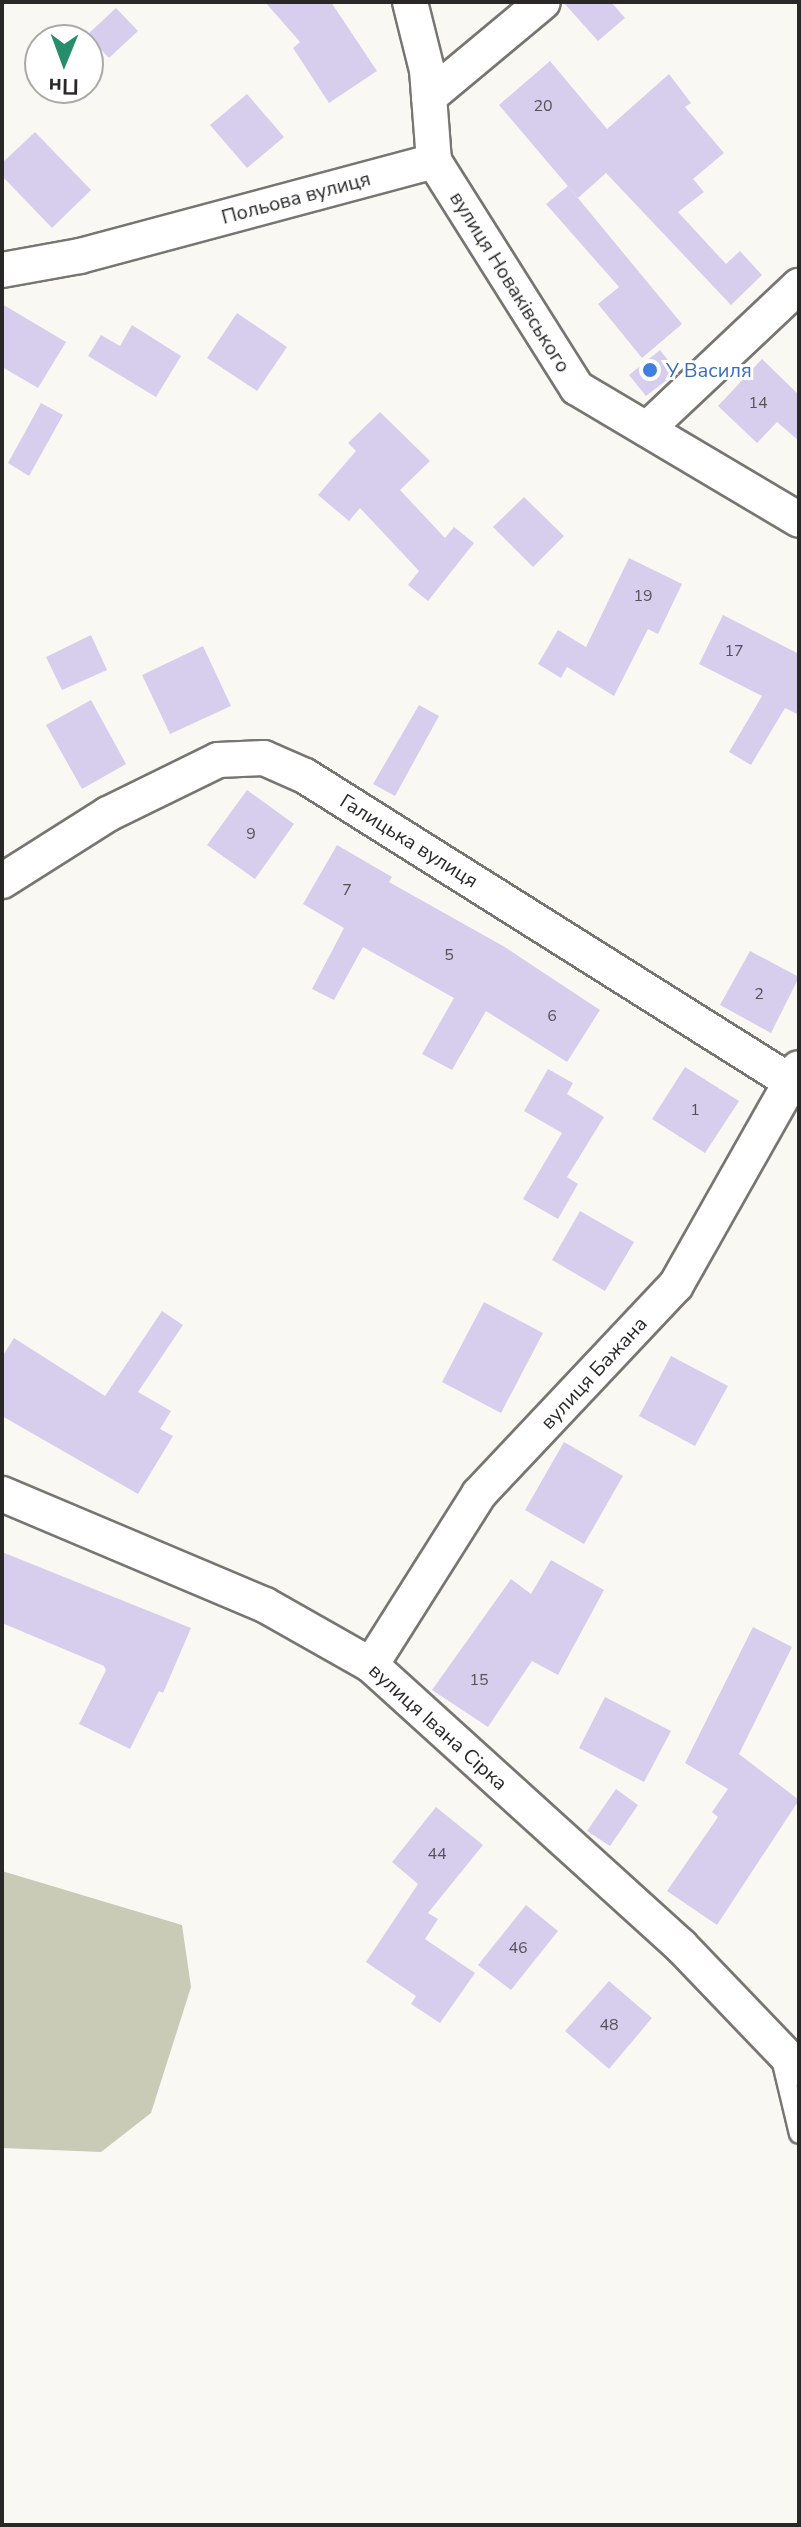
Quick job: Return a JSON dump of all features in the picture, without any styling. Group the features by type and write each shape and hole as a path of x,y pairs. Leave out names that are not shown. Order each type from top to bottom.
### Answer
{"street":[{"path":"410,2 427,70 434,161"},
{"path":"429,97 543,2"},
{"name":"Польова вулиця","path":"2,270 80,256 434,161"},
{"name":"вулиця Новаківського","path":"434,161 577,388 799,520"},
{"path":"647,429 799,286"},
{"name":"Галицька вулиця","path":"2,881 108,814 218,760 264,758 305,776 796,1079"},
{"name":"вулиця Бажана","path":"371,1665 479,1494 676,1285 796,1079"},
{"name":"вулиця Івана Сірка","path":"2,1494 265,1605 371,1665 681,1946 788,2058"}],"lane":[{"path":"788,2058 799,2134"}],"green space":[{"path":"2,1871 182,1925 191,1987 151,2113 101,2152 2,2148"}],"building":[{"path":"265,2 331,2 377,71 329,103 293,48 300,42"},
{"path":"563,2 611,2 625,18 598,41"},
{"path":"116,8 138,31 109,58 104,53 104,24 99,24"},
{"path":"550,61 607,129 669,74 691,103 685,107 724,153 693,179 704,192 678,212 726,264 740,251 762,275 731,305 606,173 578,198 499,105"},
{"path":"247,94 284,137 247,168 210,125"},
{"path":"35,132 91,190 52,228 2,176 2,163"},
{"path":"568,186 682,324 642,358 598,304 619,287 546,204"},
{"path":"2,304 66,342 38,388 2,367"},
{"path":"237,313 287,347 257,391 207,358"},
{"path":"132,325 181,356 156,397 88,356 101,335 120,346"},
{"path":"660,350 677,372 646,396 629,375"},
{"path":"762,359 799,395 799,441 777,422 757,443 718,406"},
{"path":"41,403 63,415 29,476 8,463"},
{"path":"380,412 430,461 400,490 445,538 454,527 474,543 428,601 408,585 419,571 360,508 349,521 318,495 356,451 348,443"},
{"path":"524,497 564,536 533,567 493,527"},
{"path":"629,558 682,584 658,634 648,629 614,696 567,667 561,678 538,664 558,630 586,647"},
{"path":"723,615 799,654 799,715 785,708 751,765 729,752 762,696 699,664"},
{"path":"91,635 107,670 62,690 46,657"},
{"path":"203,646 231,706 170,734 142,675"},
{"path":"91,700 126,764 82,789 46,725"},
{"path":"419,705 439,716 395,796 373,784"},
{"path":"247,790 294,824 255,879 207,845"},
{"path":"337,845 392,877 389,882 503,946 600,1010 567,1062 486,1011 452,1070 422,1054 454,998 363,947 334,1000 312,989 344,928 303,904"},
{"path":"750,951 799,977 771,1033 720,1005"},
{"path":"685,1067 739,1101 705,1153 652,1119"},
{"path":"548,1069 573,1083 567,1094 604,1117 567,1177 578,1184 558,1219 523,1199 562,1133 524,1111"},
{"path":"580,1211 634,1242 605,1291 552,1260"},
{"path":"484,1302 543,1333 501,1413 442,1382"},
{"path":"162,1311 183,1325 138,1392 171,1411 160,1429 173,1436 138,1494 2,1416 2,1357 14,1338 105,1396"},
{"path":"671,1356 728,1386 695,1446 639,1416"},
{"path":"564,1442 623,1476 584,1544 525,1510"},
{"path":"2,1552 191,1628 163,1693 159,1691 130,1749 79,1724 106,1670 104,1666 2,1623"},
{"path":"551,1560 604,1590 558,1675 532,1661 488,1727 432,1690 511,1579 531,1594"},
{"path":"753,1627 792,1647 739,1754 799,1800 717,1925 667,1891 718,1817 712,1812 728,1789 685,1763"},
{"path":"605,1697 671,1731 644,1782 579,1748"},
{"path":"616,1789 638,1805 610,1846 587,1831"},
{"path":"436,1807 483,1845 428,1913 438,1919 425,1939 475,1973 440,2023 411,2004 416,1996 366,1962 418,1884 392,1862"},
{"path":"526,1905 558,1931 511,1990 478,1965"},
{"path":"609,1981 652,2018 609,2069 565,2031"}],"place":[{"name":"У Василя","path":"650,370"}]}
